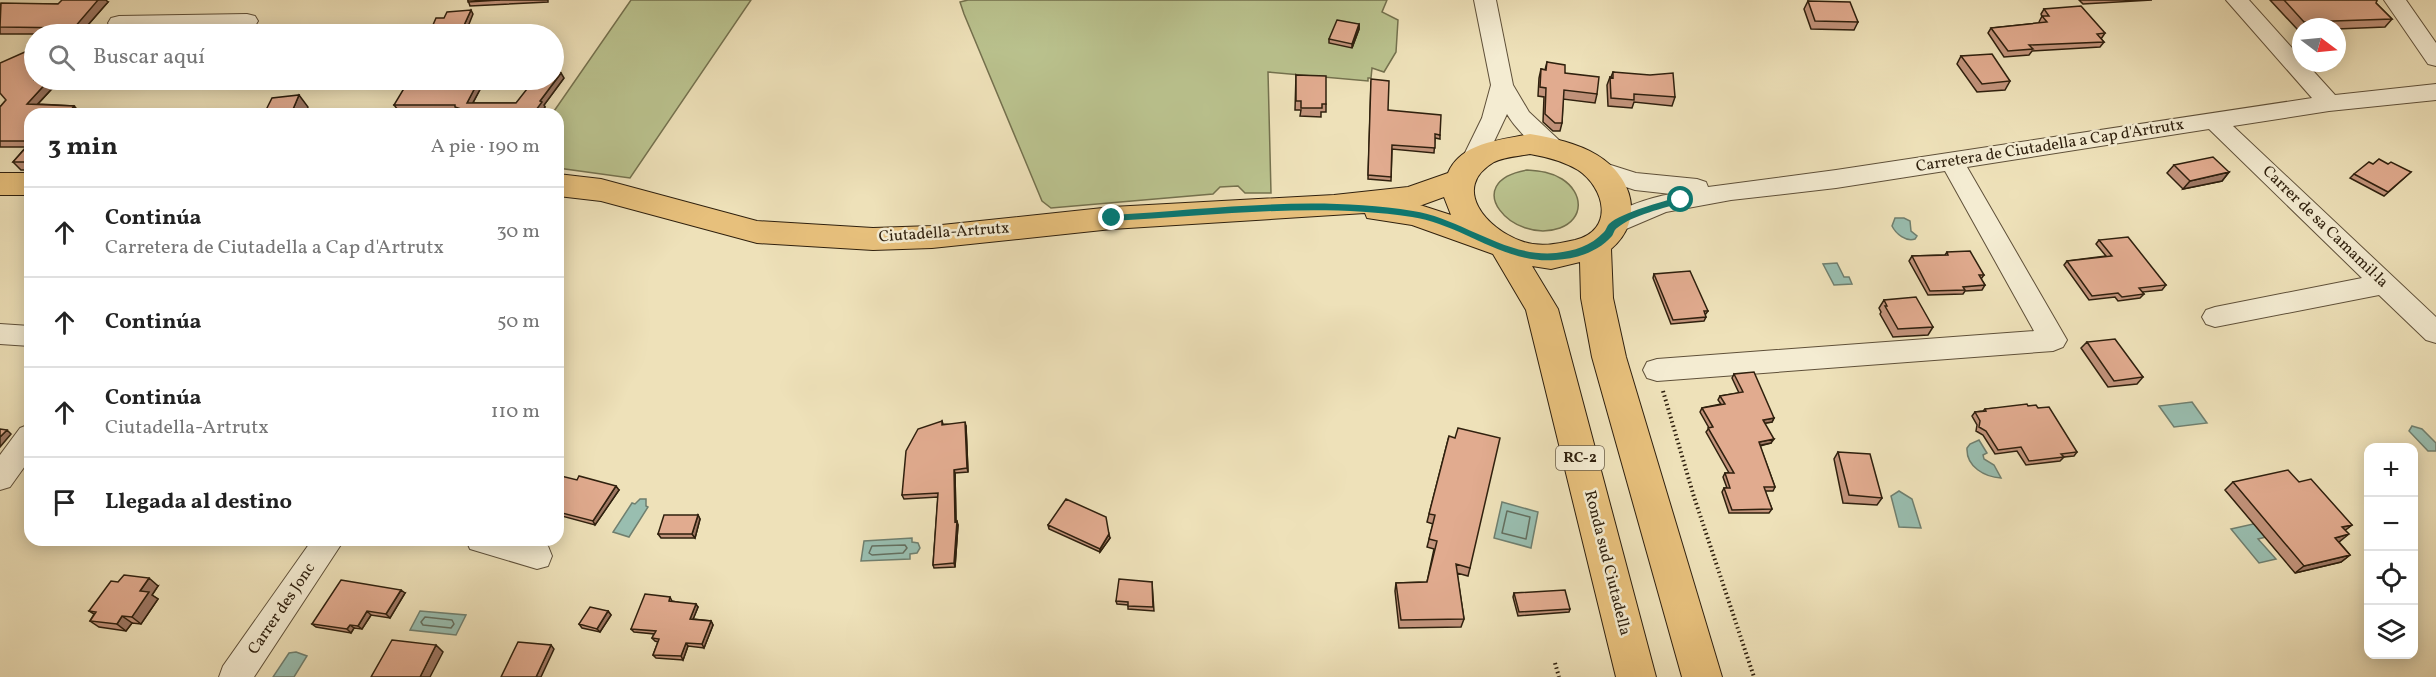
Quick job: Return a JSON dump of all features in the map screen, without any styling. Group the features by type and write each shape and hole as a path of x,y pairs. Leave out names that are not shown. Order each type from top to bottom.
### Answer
{"main road":[{"path":"1466,170 1489,151 1530,144 1552,147 1575,155 1594,168 1609,183 1617,201 1617,218 1604,236 1597,298 1609,357 1702,677"},
{"name":"Ciutadella-Artrutx","path":"564,186 601,190 758,232 873,239 932,237 1112,218 1334,206 1411,197 1466,170"},
{"name":"RC-2","path":"1466,170 1457,195 1461,210 1471,225 1496,243 1528,255 1553,257 1576,254 1604,236"},
{"path":"0,184 24,184"},
{"name":"Ciutadella-Artrutx","path":"1334,206 1414,214 1496,243"},
{"name":"Ronda sud Ciutadella","path":"1496,243 1542,309 1636,677"}],"street":[{"path":"1485,0 1502,85 1520,117 1552,147"},
{"path":"2237,0 2329,103"},
{"path":"2395,0 2436,59"},
{"path":"119,23 247,21"},
{"path":"1466,170 1494,118 1502,85"},
{"name":"Carretera de Ciutadella a Cap d'Artrutx","path":"2367,100 2401,94 2436,92"},
{"name":"Carretera de Ciutadella a Cap d'Artrutx","path":"1604,236 1640,212 1662,204 1731,190 1836,179 2329,103 2367,100 2436,100"},
{"name":"Carrer de sa Camamil·la","path":"2214,121 2436,333"},
{"path":"1657,370 2053,340 1952,161"},
{"name":"Carretera de Ciutadella a Cap d'Artrutx","path":"1594,168 1635,181 1657,185 1731,190"},
{"path":"2215,317 2383,284"},
{"path":"0,334 24,336"},
{"path":"0,478 24,444"},
{"name":"Carrer des Jonc","path":"235,677 325,546"},
{"path":"502,546 537,556"}],"path":[{"path":"1657,370 1694,496 1754,677"},
{"path":"1556,663 1559,677"}],"green space":[{"path":"631,0 751,0 630,178 564,169 564,108 556,108"},
{"path":"968,0 1387,0 1382,12 1398,20 1396,52 1384,72 1372,68 1371,78 1368,78 1368,81 1268,72 1271,193 1245,193 1238,186 1220,187 1213,194 1051,208 1042,201 964,14 960,2"},
{"path":"1527,170 1545,172 1562,179 1569,185 1577,198 1577,212 1574,219 1560,228 1542,231 1525,228 1510,220 1500,210 1494,198 1496,187 1507,177"}],"water":[{"path":"1895,218 1910,221 1911,231 1917,236 1915,239 1902,237 1896,232 1892,226"},
{"path":"1837,263 1844,277 1849,277 1852,284 1834,285 1823,264"},
{"path":"2192,402 2207,423 2174,427 2159,406"},
{"path":"2412,426 2422,429 2436,443 2436,451 2428,451 2409,431"},
{"path":"1979,440 1987,453 1983,455 1984,459 1994,465 2001,478 1983,473 1970,461 1967,448"},
{"path":"1899,491 1912,499 1921,528 1899,527 1891,496"},
{"path":"640,499 646,499 648,507 629,537 613,532 632,503 635,504"},
{"path":"1502,502 1538,512 1531,548 1494,538"},
{"path":"2262,522 2274,535 2258,539 2276,559 2259,563 2231,529"},
{"path":"912,538 912,542 918,543 920,548 917,553 910,554 910,559 861,561 864,541"},
{"path":"420,611 466,615 456,635 410,630"},
{"path":"296,652 307,656 294,677 273,677 289,653"}],"building":[{"path":"62,0 98,0 77,24 24,24 24,27 0,27 1,3 58,4"},
{"path":"468,0 500,0 468,2"},
{"path":"2284,0 2377,0 2376,3 2392,19 2346,21 2346,18 2300,18"},
{"path":"1808,1 1850,2 1858,22 1815,21"},
{"path":"2081,6 2105,33 2097,34 2104,42 2029,45 2033,49 2008,51 1991,28 2047,22 2042,16 2049,16 2044,9"},
{"path":"471,10 465,24 433,24 436,18 444,18 447,12"},
{"path":"1337,20 1359,24 1352,44 1329,39"},
{"path":"24,52 24,90 40,90 27,104 74,106 72,108 24,108 24,141 0,141 0,107 6,100 0,93 0,63"},
{"path":"1992,54 2010,81 1982,84 1961,56"},
{"path":"1547,62 1565,65 1565,73 1599,77 1597,94 1564,90 1562,123 1555,123 1545,114 1546,88 1540,87 1541,69 1546,70"},
{"path":"1613,72 1650,75 1673,73 1675,97 1634,94 1634,100 1611,98 1610,77 1613,78"},
{"path":"1296,75 1326,76 1326,104 1322,104 1322,108 1301,108 1301,101 1296,101"},
{"path":"1371,79 1389,81 1388,110 1441,115 1440,135 1435,134 1435,148 1392,145 1391,177 1368,175"},
{"path":"403,90 474,90 467,103 516,103 526,90 548,90 538,108 394,105"},
{"path":"299,95 294,108 267,108 272,98"},
{"path":"24,150 24,162 13,162"},
{"path":"2213,157 2229,172 2190,181 2174,165"},
{"path":"2379,159 2411,172 2388,192 2354,174 2369,162 2373,164"},
{"path":"2128,237 2166,285 2139,288 2144,294 2122,297 2118,293 2092,296 2067,261 2112,256 2099,240"},
{"path":"1970,251 1984,275 1979,275 1985,285 1963,287 1965,290 1930,291 1912,256 1948,255 1947,252"},
{"path":"1690,271 1708,311 1704,311 1706,317 1673,320 1654,274"},
{"path":"1916,297 1933,327 1898,329 1884,300"},
{"path":"2115,339 2143,377 2114,381 2087,342"},
{"path":"1754,372 1774,418 1763,420 1774,439 1759,442 1775,487 1764,487 1772,509 1732,510 1724,488 1730,488 1725,473 1734,473 1708,428 1713,427 1702,408 1725,404 1720,396 1743,392 1734,374"},
{"path":"2027,404 2028,406 2036,405 2038,408 2049,407 2077,452 2061,454 2064,457 2029,461 2021,447 1998,450 1986,431 1979,427 1980,421 1975,412"},
{"path":"942,421 942,425 965,422 967,468 954,470 955,522 957,521 954,563 933,565 938,493 902,495 906,451 918,429"},
{"path":"1458,428 1500,438 1470,568 1456,564 1464,619 1401,620 1396,583 1427,582 1437,541 1429,539 1435,515 1429,514 1449,436 1455,438"},
{"path":"0,429 7,430 0,437"},
{"path":"1838,452 1870,454 1882,498 1849,495"},
{"path":"2288,470 2299,482 2311,479 2352,525 2342,527 2349,534 2335,538 2350,555 2304,566 2233,482"},
{"path":"579,476 616,486 593,521 564,514 564,477 577,480"},
{"path":"1066,499 1106,517 1109,534 1100,549 1048,525"},
{"path":"664,515 698,515 692,534 658,534"},
{"path":"124,575 149,578 140,591 149,592 132,617 122,616 117,624 90,621 96,612 89,611 111,581 118,582"},
{"path":"1119,579 1152,582 1153,607 1128,606 1128,602 1116,601"},
{"path":"341,580 401,590 386,614 367,611 358,626 350,625 347,629 312,624"},
{"path":"1565,590 1570,609 1519,612 1514,593"},
{"path":"645,594 670,597 669,601 696,604 690,619 711,621 702,644 686,643 681,656 653,655 659,639 652,638 656,631 631,629"},
{"path":"590,607 608,611 597,629 579,624"},
{"path":"392,640 436,645 420,677 371,677"},
{"path":"518,642 551,645 536,677 501,677"}],"route":[{"path":"1112,218 1334,206 1414,214 1456,226 1505,248 1528,255 1553,257 1576,254 1595,245 1609,233 1612,226 1640,212 1681,200"}]}
